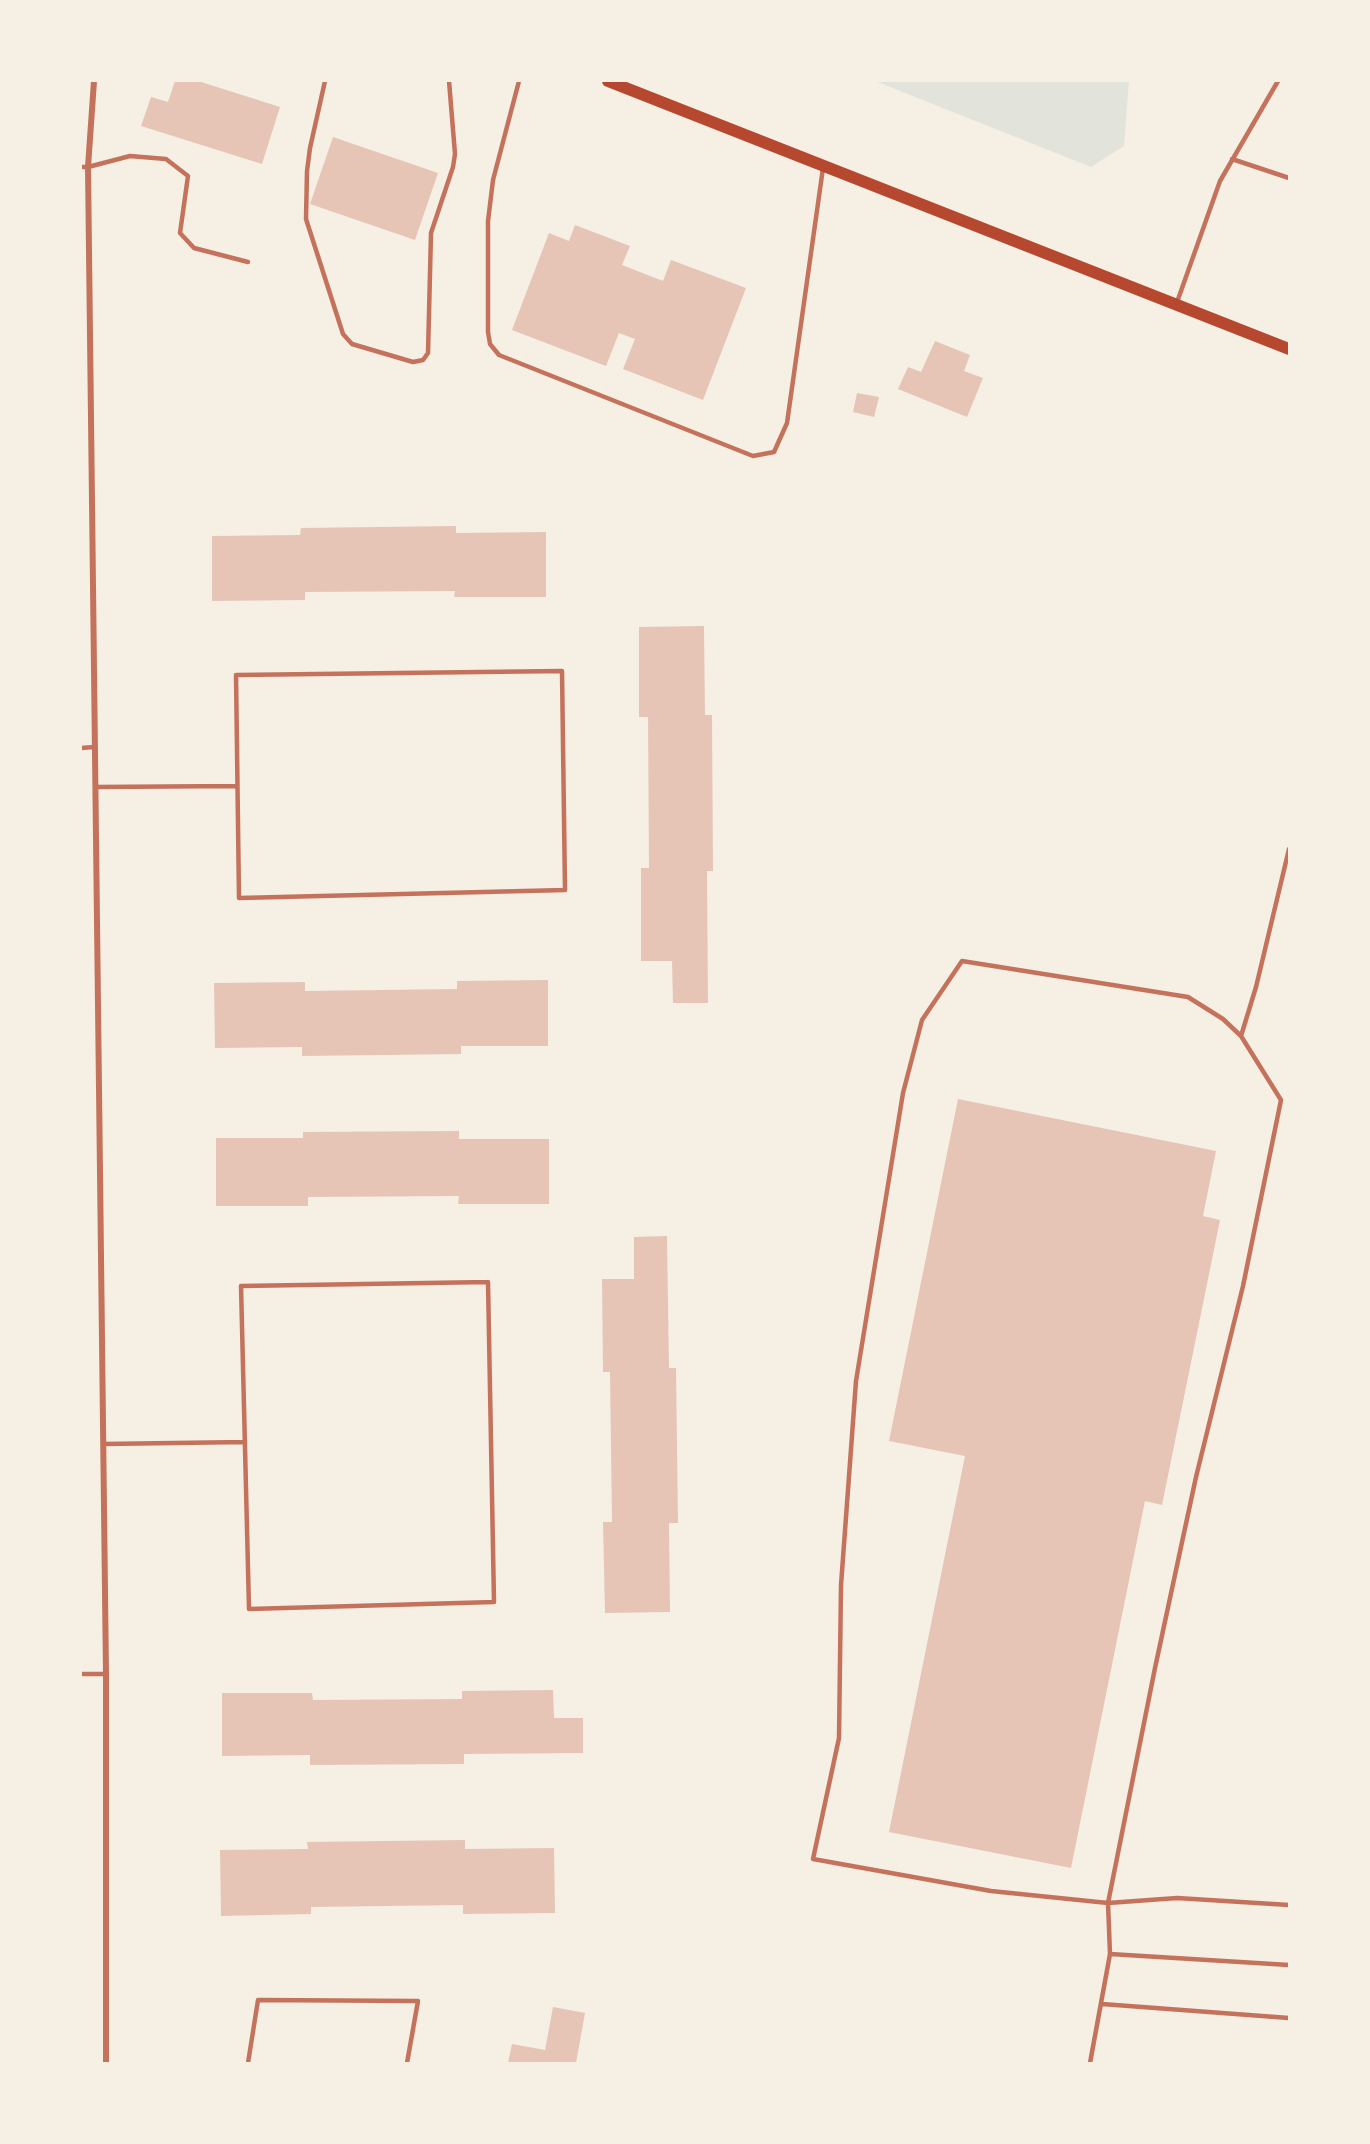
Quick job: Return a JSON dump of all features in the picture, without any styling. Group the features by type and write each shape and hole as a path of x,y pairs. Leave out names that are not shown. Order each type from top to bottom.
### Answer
{"main road":[{"path":"608,81 1289,349"}],"street":[{"path":"94,81 84,167 96,787 106,1674 106,2063"}],"lane":[{"path":"324,81 310,148 306,219 343,334 352,344 413,362 423,360 428,353 431,233 453,167 449,81"},
{"path":"519,81 493,180 488,221 488,332 490,344 500,355 753,456 774,452 787,423 823,166"},
{"path":"1176,304 1220,180 1278,81"},
{"path":"84,167 130,156 166,159 188,176 180,232 194,248 248,262"},
{"path":"1232,159 1289,178"},
{"path":"562,671 566,890 239,898 237,786 236,675 562,671"},
{"path":"81,748 94,747"},
{"path":"96,787 237,786"},
{"path":"1241,1036 1256,987 1289,849"},
{"path":"1090,2063 1110,1954 1108,1903 1196,1477 1243,1286 1281,1100 1241,1036 1223,1019 1188,997 962,961 922,1020 903,1093 856,1381 841,1585 839,1738 813,1859 991,1891 1108,1903 1177,1898 1289,1905"},
{"path":"1281,1100 1289,1102"},
{"path":"488,1282 494,1602 249,1609 245,1442 241,1286 488,1282"},
{"path":"103,1444 245,1442"},
{"path":"81,1674 106,1674"},
{"path":"1110,1954 1289,1965"},
{"path":"248,2063 258,2000 418,2001 407,2063"},
{"path":"1102,2004 1289,2018"}],"shaded area":[{"path":"875,81 1129,81 1124,146 1091,167"}],"building":[{"path":"175,81 198,81 280,107 262,164 141,126 151,97 168,102"},
{"path":"333,137 438,173 415,240 310,204"},
{"path":"575,225 630,246 622,265 663,281 671,260 746,288 703,400 623,369 635,339 619,333 606,366 512,330 549,233 569,241"},
{"path":"935,341 970,355 964,371 983,378 967,417 898,389 908,367 921,372"},
{"path":"857,393 879,397 874,417 853,412"},
{"path":"456,526 456,533 546,532 546,597 454,597 455,591 305,592 305,600 212,601 212,536 300,535 301,528"},
{"path":"704,626 705,715 712,715 713,871 707,871 708,1003 673,1003 672,961 641,961 641,868 649,868 648,717 639,717 639,627"},
{"path":"548,980 548,1046 461,1046 461,1054 302,1056 302,1047 215,1048 214,983 305,982 305,991 457,989 457,981"},
{"path":"958,1099 1216,1151 1203,1216 1220,1220 1162,1505 1145,1501 1071,1868 889,1832 965,1456 889,1441"},
{"path":"459,1131 459,1139 549,1139 549,1204 458,1204 459,1196 308,1197 308,1206 216,1206 216,1138 303,1138 303,1132"},
{"path":"667,1236 669,1368 676,1368 678,1523 669,1523 670,1612 605,1613 603,1522 612,1522 610,1372 603,1372 602,1279 634,1279 634,1237"},
{"path":"553,1690 554,1718 583,1718 583,1753 464,1754 464,1764 310,1765 310,1755 222,1756 222,1693 312,1693 313,1700 462,1699 462,1691"},
{"path":"465,1840 465,1849 554,1848 555,1913 463,1914 463,1905 311,1907 311,1914 221,1916 220,1850 308,1849 307,1842"},
{"path":"553,2007 585,2013 576,2063 508,2063 512,2044 545,2050"}]}
